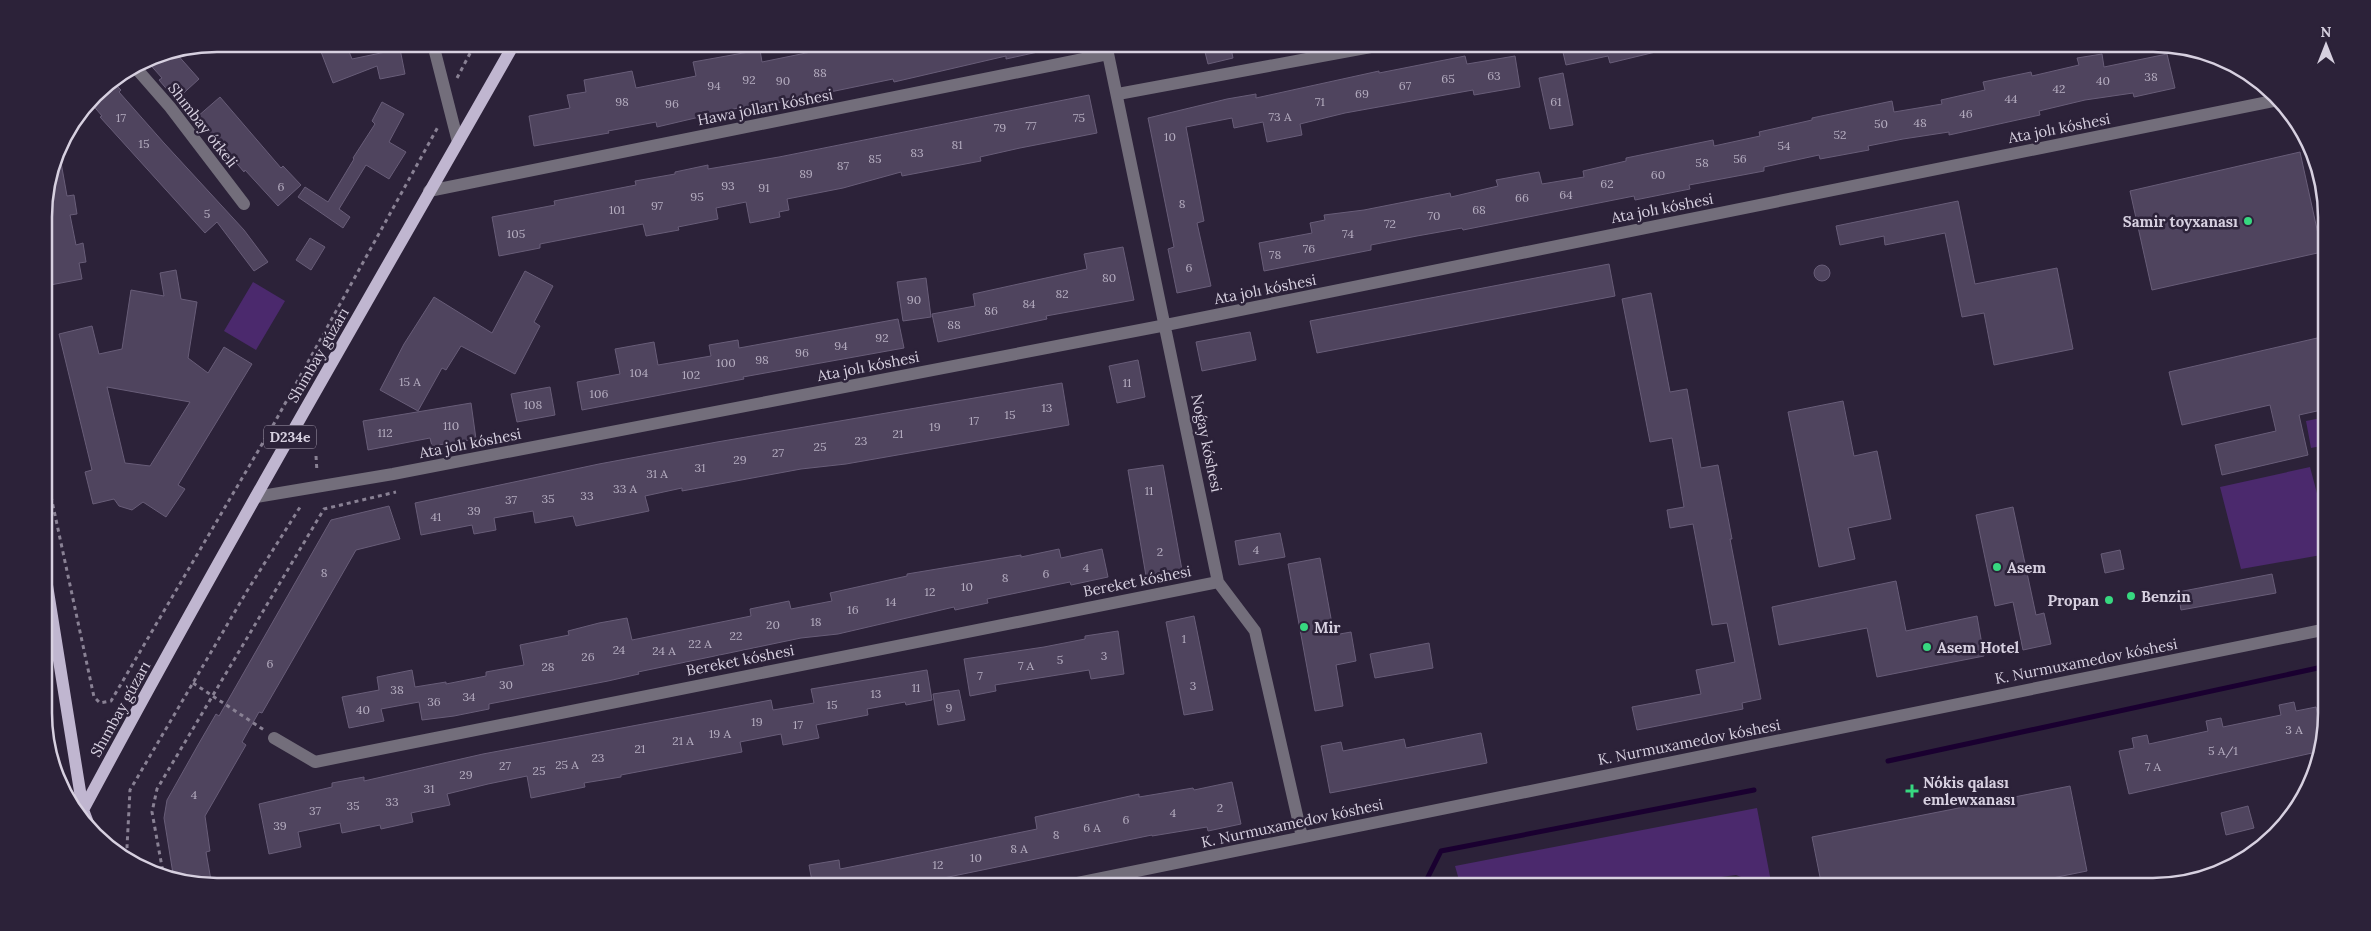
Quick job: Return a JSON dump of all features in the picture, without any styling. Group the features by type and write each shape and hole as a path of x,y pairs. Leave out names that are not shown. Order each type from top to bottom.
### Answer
{"main road":[{"name":"Shımbay gúzarı","path":"84,811 256,497 509,52"},
{"path":"52,633 80,806"}],"street":[{"path":"435,52 458,142"},
{"name":"Hawa jolları kóshesi","path":"429,192 1093,52"},
{"name":"Noǵay kóshesi","path":"1108,52 1218,582 1254,632 1302,837"},
{"path":"1118,94 1344,52"},
{"name":"Shımbay ótkeli","path":"141,72 170,107 244,204"},
{"name":"Ata jolı kóshesi","path":"256,497 403,472 1166,325 2270,102"},
{"name":"Bereket kóshesi","path":"274,738 315,762 1218,582"},
{"name":"K. Nurmuxamedov kóshesi","path":"1102,878 2318,631"}],"path":[{"path":"459,74 471,52"},
{"path":"52,502 94,697 100,702 111,701 271,429 440,122"},
{"path":"128,852 130,790 313,487 317,472 316,456"},
{"path":"162,869 152,812 157,789 324,509 396,492"},
{"path":"193,683 274,738"}],"shaded area":[{"path":"253,282 285,301 256,350 224,331"},
{"path":"2318,419 2318,447 2311,448 2306,421"},
{"path":"2310,467 2318,497 2318,556 2241,569 2220,487"},
{"path":"1757,808 1770,878 1744,878 1736,875 1714,878 1458,878 1455,866"}],"building":[{"path":"321,52 349,52 352,59 386,52 401,52 405,74 380,79 377,66 333,83"},
{"path":"749,52 760,52 762,62 811,52 1038,52 1006,59 1006,56 894,82 893,79 772,104 738,108 657,127 656,122 608,131 609,133 534,146 529,116 570,108 567,95 586,92 584,80 632,71 636,88 696,76 693,62"},
{"path":"1205,52 1232,52 1233,58 1208,64"},
{"path":"1563,52 1656,52 1610,63 1608,56 1566,65"},
{"path":"2102,54 2104,67 2167,54 2175,88 2134,97 2133,93 2085,100 2039,111 2040,115 1949,135 1949,132 1903,139 1868,146 1869,150 1820,159 1819,155 1764,167 1764,171 1689,185 1690,189 1635,200 1634,196 1463,230 1462,228 1417,236 1371,245 1371,250 1264,271 1259,243 1312,233 1310,223 1325,220 1324,215 1364,210 1450,193 1451,197 1498,186 1496,180 1539,172 1542,184 1584,177 1583,171 1626,161 1626,158 1713,140 1714,146 1760,136 1759,132 1812,120 1812,118 1892,101 1894,112 1942,104 1941,100 1985,90 1983,82 2031,72 2032,76 2079,65 2077,58"},
{"path":"1465,56 1467,64 1515,56 1520,87 1474,95 1473,90 1345,113 1300,124 1302,135 1267,142 1263,122 1234,128 1232,118 1186,127 1204,221 1197,223 1211,286 1177,293 1168,249 1174,247 1148,118 1227,99 1256,94 1256,98 1379,71 1379,73"},
{"path":"180,57 199,79 176,100 159,80 162,78 152,66"},
{"path":"1563,73 1573,125 1550,129 1539,78"},
{"path":"118,86 121,90 119,92 244,230 268,262 254,271 217,222 205,233 100,117 102,116 95,107"},
{"path":"1089,95 1097,133 980,157 981,161 902,176 901,172 843,188 787,199 789,210 779,212 780,217 750,223 746,202 716,208 718,219 678,227 679,230 646,236 643,224 540,244 540,248 499,256 492,217 555,205 554,201 636,185 635,181 675,174 675,172 708,165 708,169 779,157"},
{"path":"220,97 281,168 283,166 301,185 278,206 245,170 244,172 197,117"},
{"path":"382,102 404,114 389,142 406,152 389,179 366,165 339,209 350,217 343,228 298,197 305,187 328,202 375,124 372,121"},
{"path":"2300,152 2318,234 2318,253 2152,290 2130,191"},
{"path":"61,165 67,196 74,195 77,214 70,215 76,245 83,243 86,262 79,263 82,279 53,285 53,207"},
{"path":"1958,201 1975,284 2057,268 2073,349 1994,365 1984,313 1962,317 1945,233 1885,245 1884,236 1840,245 1836,226"},
{"path":"310,238 325,247 311,270 296,260"},
{"path":"1123,247 1134,300 1046,316 1047,319 938,342 932,314 975,306 973,294 1087,269 1084,254"},
{"path":"1609,264 1615,296 1317,353 1310,321"},
{"path":"1822,265 1830,273 1822,281 1814,273"},
{"path":"176,270 181,299 197,302 188,358 208,373 224,347 252,364 178,485 185,489 166,517 143,502 132,510 119,506 114,499 93,504 85,472 92,470 59,334 92,326 99,354 122,349 131,290 164,296 160,273","holes":["107,387 190,402 150,466 125,463"]},
{"path":"525,271 553,286 534,322 540,326 515,374 461,346 446,370 442,368 418,411 380,390 404,344 434,297 492,333"},
{"path":"926,278 931,317 903,321 897,282"},
{"path":"1651,293 1670,392 1687,389 1701,468 1718,465 1732,539 1730,539 1761,699 1742,703 1743,709 1637,730 1632,707 1701,694 1696,670 1735,662 1727,623 1712,625 1693,524 1670,528 1667,510 1684,507 1672,438 1650,442 1622,299"},
{"path":"898,319 904,348 743,377 744,379 582,410 577,382 620,374 615,349 654,342 658,365 711,356 709,345 738,340 739,348"},
{"path":"1250,332 1256,360 1202,371 1196,342"},
{"path":"2318,338 2318,411 2299,415 2308,455 2222,475 2215,445 2276,431 2270,405 2182,425 2169,372"},
{"path":"1138,360 1145,397 1117,403 1109,366"},
{"path":"1062,383 1069,425 846,464 801,469 682,491 682,488 645,496 649,511 576,526 573,516 535,523 533,511 494,518 496,530 474,534 472,525 421,535 415,503 599,464 717,442"},
{"path":"550,387 555,415 517,422 511,394"},
{"path":"1843,401 1854,456 1877,451 1891,519 1848,528 1855,559 1819,567 1788,412"},
{"path":"471,403 476,439 432,446 430,438 368,450 363,421"},
{"path":"1163,465 1182,570 1146,576 1128,470"},
{"path":"389,506 400,539 356,550 262,713 259,712 242,742 246,745 205,816 210,851 206,852 211,878 173,872 164,818 167,800 216,714 219,716 331,520"},
{"path":"2013,507 2036,615 2044,613 2051,644 2023,650 2013,602 1995,606 1976,515"},
{"path":"1280,533 1285,557 1239,565 1235,541"},
{"path":"1059,549 1061,558 1102,549 1108,577 1071,585 1070,582 987,599 988,603 955,610 954,607 838,634 801,638 638,672 639,674 608,681 489,704 489,709 454,716 422,720 419,702 381,709 384,721 349,728 342,697 379,690 377,677 412,670 415,687 446,682 446,684 486,676 486,672 524,665 520,645 569,635 568,631 599,623 627,618 632,640 751,616 750,609 789,601 791,609 832,601 830,593 907,576 907,574 1021,555 1021,557"},
{"path":"2120,550 2124,569 2105,573 2101,554"},
{"path":"1320,558 1334,635 1351,632 1356,661 1336,665 1343,706 1315,711 1288,564"},
{"path":"2272,574 2276,593 2181,610 2178,592"},
{"path":"1896,581 1906,631 1977,616 1984,656 1877,677 1867,628 1779,645 1772,607"},
{"path":"1194,616 1213,710 1184,715 1166,622"},
{"path":"1118,631 1124,674 1091,679 1089,670 995,685 996,691 970,696 964,659 1044,647 1085,639 1085,636"},
{"path":"1429,643 1433,668 1375,678 1370,654"},
{"path":"927,670 932,700 906,705 905,702 867,709 868,715 816,725 819,738 783,745 781,734 740,742 742,752 584,783 585,787 531,798 527,776 488,784 447,794 450,805 411,813 413,822 381,829 380,825 342,833 340,823 298,832 301,847 269,854 259,804 332,787 332,783 364,777 364,781 483,754 771,700 773,710 814,703 811,689"},
{"path":"959,690 965,720 938,725 933,694"},
{"path":"2294,702 2296,711 2316,707 2318,716 2317,735 2314,753 2129,794 2119,751 2134,748 2132,738 2147,735 2149,744 2208,731 2206,721 2221,718 2223,727 2281,715 2279,705"},
{"path":"1481,733 1487,763 1330,793 1321,746 1341,742 1343,751 1404,739 1406,748"},
{"path":"1232,782 1241,824 1208,831 1207,827 1152,835 944,878 811,878 809,865 839,860 840,869 1037,829 1035,817 1139,794 1139,797 1193,788 1194,790"},
{"path":"2070,786 2087,871 2052,878 1820,878 1812,837"},
{"path":"2248,806 2254,828 2226,835 2221,813"}],"waterway":[{"path":"1888,761 2318,668"},
{"path":"1428,878 1441,851 1754,790"}],"place":[{"name":"Samir toyxanası","path":"2248,221"},
{"name":"Asem","path":"1997,567"},
{"name":"Benzin","path":"2131,596"},
{"name":"Propan","path":"2109,600"},
{"name":"Mir","path":"1304,627"},
{"name":"Asem Hotel","path":"1927,647"},
{"name":"Nókis qalası emlewxanası","path":"1912,791"}]}
